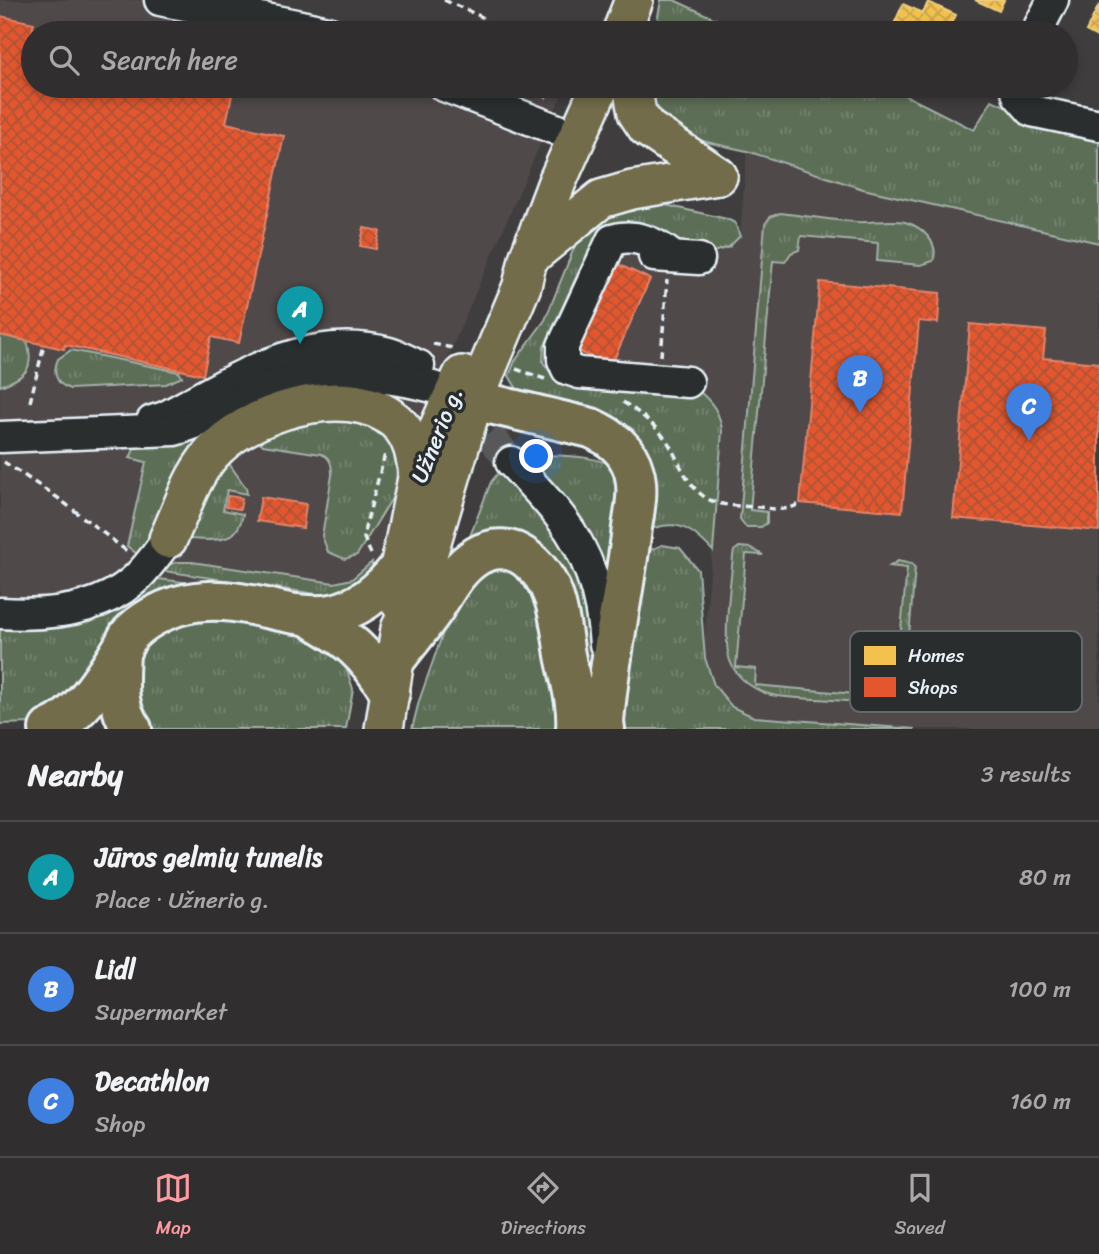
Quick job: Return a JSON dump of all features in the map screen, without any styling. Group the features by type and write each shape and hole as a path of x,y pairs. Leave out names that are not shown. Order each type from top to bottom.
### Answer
{"highway":[{"path":"463,397 591,428 609,436 625,451 635,472 636,496 624,593 608,676 605,729"},
{"path":"308,616 354,645 391,685 432,611 457,574 477,556 496,548 513,550 528,558 542,574 554,598 576,707 576,729"},
{"path":"49,729 64,722 85,702 131,634 151,618 175,607 199,601 226,602 308,616 340,613 359,606 376,595 399,568"},
{"path":"120,652 118,692 124,718 132,729"}],"main road":[{"name":"Užnerio g.","path":"391,685 399,568 418,473 463,397 522,286 528,259 576,137 594,98"},
{"path":"528,259 601,199 632,190 718,176 647,128 637,113 634,98"},
{"name":"Užnerio g.","path":"391,685 416,595 463,397"},
{"path":"157,553 194,478 218,447 256,421 283,411 314,404 345,402 387,415 401,427 413,445 418,473"}],"street":[{"path":"160,0 205,10 280,21"},
{"path":"1042,21 1053,0"},
{"path":"205,10 234,21"},
{"path":"475,98 576,137"},
{"path":"1021,98 1032,111 1099,125"},
{"path":"674,381 579,373 567,369 563,360 563,346 612,240 635,236 680,257"},
{"path":"124,431 165,417 249,370 280,358 337,347 365,348 392,353 419,366"},
{"path":"0,437 174,430 196,424 270,387 307,379 350,376 392,378 463,397"},
{"path":"511,462 563,519 580,549 602,609 608,676"},
{"path":"0,613 52,614 90,604 114,594 132,582 157,553"}],"path":[{"path":"444,0 486,21"},
{"path":"674,381 680,257"},
{"path":"30,402 44,345"},
{"path":"0,458 58,498 157,553"}],"shaded area":[{"path":"0,0 224,0 321,21 21,21 21,98 560,98 447,359 408,464 391,539 368,591 126,622 53,627 0,625"},
{"path":"747,151 863,189 1099,243 1099,729 915,729 754,717 732,707 714,685 705,658 705,632 722,431 720,416 666,386 551,375 543,362 544,347 586,256 598,241 736,242 740,236"}],"green space":[{"path":"661,0 674,0 720,21 657,21"},
{"path":"646,98 911,98 974,130 992,100 1016,111 1099,131 1099,243 863,189 747,151 666,133"},
{"path":"643,200 727,219 735,223 740,236 729,247 713,252 598,241 586,256 544,347 543,362 552,375 699,391 708,400 718,414 722,431 713,551 695,535 679,526 661,526 638,534 643,481 517,389 509,376 515,361 545,320 585,227"},
{"path":"780,213 856,222 905,222 924,232 932,243 935,255 933,261 921,265 877,261 878,243 801,236 799,250 791,253 785,262 773,261 750,510 767,512 767,523 761,527 746,527 740,519 765,224 770,217"},
{"path":"0,335 27,341 30,359 22,375 0,386"},
{"path":"71,350 179,372 182,377 166,384 70,389 58,381 55,369 58,359"},
{"path":"343,418 376,428 386,437 396,463 397,490 357,555 345,559 328,552 322,536 332,475 329,460 321,454 263,445 259,440 278,428"},
{"path":"203,433 156,534 137,554 127,546 146,462 130,458 136,445"},
{"path":"535,455 603,461 622,471 615,593 521,458"},
{"path":"228,462 246,488 247,494 227,490 223,510 243,514 240,524 236,531 224,538 190,539 197,502"},
{"path":"503,467 558,527 598,625 591,703 559,577 465,549 491,482"},
{"path":"662,545 680,548 698,570 705,658 714,685 732,707 754,717 915,729 618,729 646,552"},
{"path":"739,547 751,548 763,555 746,554 736,667 756,669 755,685 850,693 850,701 777,696 756,689 743,680 733,668 727,639 734,551"},
{"path":"498,560 533,584 566,729 412,729 419,701 458,590"},
{"path":"898,561 912,564 915,568 909,631 901,631 907,568 890,566"},
{"path":"178,562 334,583 352,579 372,562 372,569 353,591 323,595 164,571 168,565"},
{"path":"158,579 200,584 77,695 32,723 0,724 0,625 46,626 85,622 121,608"},
{"path":"202,614 308,630 345,664 353,689 346,729 145,729 132,709 138,652 154,633"}],"building: Homes":[{"path":"975,0 1004,0 999,11"},
{"path":"928,2 956,15 953,21 895,21 903,4 923,13"},
{"path":"1099,5 1099,38 1086,31"}],"building: Shops":[{"path":"0,16 24,21 21,21 21,98 231,98 226,123 284,136 239,343 211,337 203,375 65,345 64,349 0,335"},
{"path":"364,228 380,231 376,249 360,246"},
{"path":"613,262 650,279 611,366 574,349"},
{"path":"820,282 940,293 938,323 919,321 902,512 800,503"},
{"path":"970,324 1046,331 1043,358 1099,363 1099,531 953,518"},
{"path":"228,496 242,498 240,509 226,507"},
{"path":"261,497 306,504 303,528 257,521"}],"tunnel":[{"path":"458,401 472,413 511,462"}],"place":[{"name":"Jūros gelmių tunelis","path":"300,344"},
{"name":"Lidl","path":"860,413"},
{"name":"Decathlon","path":"1029,441"}]}
